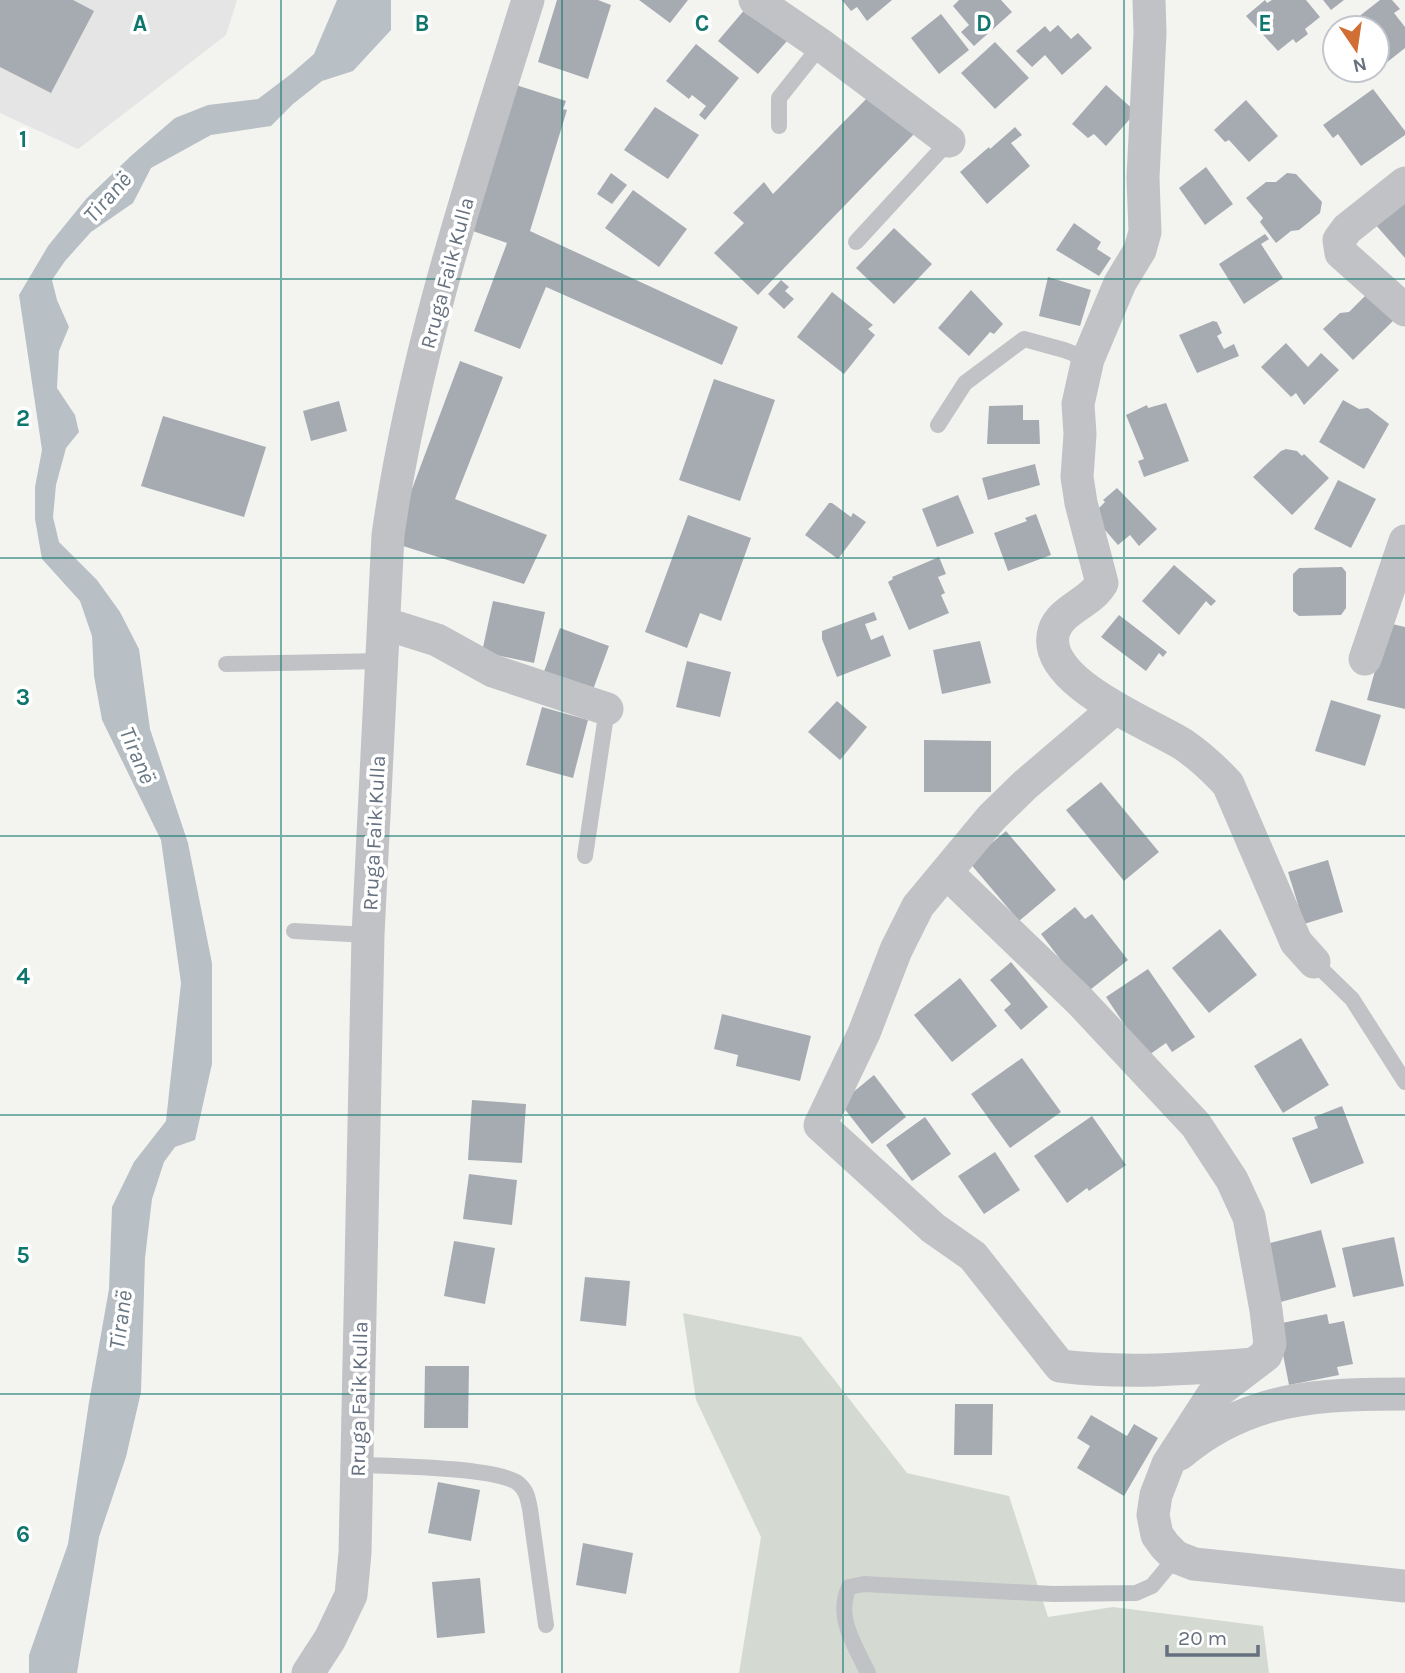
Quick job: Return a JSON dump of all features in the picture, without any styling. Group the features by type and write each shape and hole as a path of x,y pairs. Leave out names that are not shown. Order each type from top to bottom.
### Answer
{"street":[{"name":"Rruga Faik Kulla","path":"309,1673 330,1639 351,1595 355,1553 368,935 386,624 388,535 411,406 448,261 528,0"},
{"path":"755,0 949,141"},
{"path":"1149,0 1150,33 1143,178 1145,232 1140,250 1120,283 1088,359 1077,404 1080,434 1077,477 1102,583 1096,594 1065,615 1055,628 1052,640 1056,655 1077,682 1114,709 1184,746 1228,784 1296,942 1314,962"},
{"path":"1405,183 1347,229 1339,240 1341,253 1405,310"},
{"path":"1365,659 1405,541"},
{"path":"386,624 436,640 493,671 607,709"},
{"path":"1114,709 992,817 918,905 896,950 864,1033 820,1125 933,1228 972,1256 1060,1366 1100,1371 1146,1371 1255,1364"},
{"path":"947,873 1080,1001 1196,1125 1232,1180 1249,1217 1270,1344 1266,1355 1212,1396 1168,1464 1156,1495 1153,1515 1157,1535 1176,1557 1194,1564 1405,1586"},
{"path":"1168,1464 1195,1441 1262,1406 1304,1399 1405,1394"}],"lane":[{"path":"779,126 779,98 821,46"},
{"path":"856,242 949,141"},
{"path":"938,425 965,383 1024,340 1088,359"},
{"path":"226,664 383,661"},
{"path":"585,856 607,709"},
{"path":"293,931 368,935"},
{"path":"1314,962 1352,999 1405,1082"},
{"path":"358,1465 461,1470 517,1482 526,1493 530,1509 546,1625"},
{"path":"868,1673 843,1619 844,1599 849,1587 864,1584 1053,1594 1136,1593 1152,1586 1176,1557"}],"shaded area":[{"path":"0,0 237,0 226,35 78,149 0,113"},
{"path":"683,1313 801,1337 907,1473 1009,1496 1048,1617 1113,1607 1263,1626 1269,1673 739,1673 761,1537 696,1400"}],"water":[{"name":"Tiranë","path":"337,0 391,0 391,30 353,71 322,81 271,126 211,135 151,168 133,203 91,232 52,280 57,300 69,327 59,351 57,388 75,415 79,432 66,448 56,485 53,517 59,542 97,580 120,612 139,649 150,729 188,843 212,963 212,1064 195,1140 175,1147 164,1162 152,1199 145,1258 141,1392 126,1457 99,1537 77,1673 29,1673 29,1655 68,1544 109,1289 112,1207 134,1162 166,1121 181,983 161,840 102,720 94,676 92,636 80,601 42,559 35,519 35,487 42,450 19,295 48,246 86,199 132,155 175,118 208,105 258,99 314,54"}],"building":[{"path":"0,0 73,0 94,11 51,93 0,67"},
{"path":"557,0 598,0 611,5 588,79 538,62"},
{"path":"639,0 688,0 670,23"},
{"path":"842,0 892,0 867,21 857,7 851,11"},
{"path":"959,0 1001,0 1012,12 974,46 961,32 969,25 953,6"},
{"path":"1265,0 1267,3 1272,0 1306,0 1320,17 1305,29 1308,34 1296,43 1293,39 1278,51 1246,16"},
{"path":"1323,0 1344,0 1331,10"},
{"path":"1380,0 1392,0 1400,9 1394,13 1405,27 1405,48 1391,59 1391,14 1362,14"},
{"path":"746,8 787,41 758,74 718,41"},
{"path":"941,14 969,50 939,74 911,38"},
{"path":"1058,25 1071,39 1078,33 1092,48 1062,75 1045,55 1032,67 1016,51 1045,26 1050,32"},
{"path":"995,42 1029,78 995,109 961,73"},
{"path":"696,44 739,78 705,120 699,115 706,106 692,95 689,99 666,81"},
{"path":"516,85 566,101 563,109 567,110 530,231 738,327 722,365 546,287 520,349 474,331 507,243 470,230"},
{"path":"1106,85 1136,112 1106,146 1094,134 1088,138 1072,124"},
{"path":"1373,89 1405,131 1405,135 1361,166 1338,134 1333,138 1323,125"},
{"path":"872,93 914,134 758,295 714,253 744,223 733,213 764,182 773,194"},
{"path":"1246,100 1278,136 1249,162 1229,140 1225,142 1214,130"},
{"path":"655,107 699,135 668,179 624,150"},
{"path":"1015,127 1022,135 1011,143 1030,166 987,204 960,172"},
{"path":"1206,167 1233,204 1205,225 1179,188"},
{"path":"611,173 627,185 612,204 597,194"},
{"path":"1287,173 1296,174 1322,202 1320,213 1299,230 1291,231 1276,243 1260,222 1263,218 1246,198 1266,182 1276,182"},
{"path":"633,190 687,229 659,267 605,228"},
{"path":"1405,195 1405,258 1374,223"},
{"path":"1074,223 1101,242 1097,249 1111,258 1099,276 1056,250"},
{"path":"894,228 932,264 894,304 856,268"},
{"path":"1265,234 1269,239 1261,244 1283,278 1244,304 1219,264"},
{"path":"1048,277 1091,290 1080,326 1039,316"},
{"path":"781,280 789,287 785,291 794,299 784,309 768,294"},
{"path":"971,290 1003,324 994,334 990,332 969,356 938,328"},
{"path":"832,292 873,325 868,329 875,335 844,374 797,337"},
{"path":"1368,293 1394,320 1353,360 1323,329 1340,313 1349,312"},
{"path":"1213,321 1217,322 1222,333 1217,336 1224,349 1234,344 1239,356 1197,373 1179,335"},
{"path":"1286,343 1308,367 1321,353 1339,370 1304,405 1296,393 1291,397 1261,367"},
{"path":"460,361 503,377 455,499 547,535 524,584 403,546 400,521"},
{"path":"714,379 775,400 740,501 679,480"},
{"path":"1343,400 1359,409 1368,408 1389,424 1364,469 1319,442"},
{"path":"339,401 347,431 311,441 303,411"},
{"path":"1166,403 1189,461 1144,477 1138,461 1144,459 1126,415 1147,405 1148,408"},
{"path":"1023,405 1023,420 1039,420 1040,444 987,444 989,406"},
{"path":"163,416 266,447 244,517 141,486"},
{"path":"1286,449 1297,451 1302,456 1304,454 1329,478 1292,515 1253,477"},
{"path":"1035,464 1040,485 988,500 982,478"},
{"path":"1338,480 1376,499 1351,548 1314,529"},
{"path":"1117,488 1157,529 1139,546 1130,535 1118,545 1092,515 1105,502 1103,500"},
{"path":"958,495 974,533 937,547 922,509"},
{"path":"829,503 851,517 853,513 866,522 838,559 805,535"},
{"path":"1036,514 1051,555 1008,571 994,533 1027,521 1025,518"},
{"path":"688,515 751,538 721,621 700,613 687,648 645,632"},
{"path":"939,557 946,574 938,577 945,593 941,595 949,613 909,630 888,582 892,577"},
{"path":"1174,565 1216,601 1211,606 1206,601 1179,635 1142,601"},
{"path":"1342,567 1346,572 1346,608 1341,615 1299,616 1293,611 1293,574 1299,568"},
{"path":"493,601 545,612 534,663 482,652"},
{"path":"874,612 877,620 865,624 871,640 883,635 891,656 837,677 822,639 822,631"},
{"path":"1119,615 1167,652 1163,657 1159,653 1146,671 1101,637"},
{"path":"1388,623 1405,627 1405,709 1367,700"},
{"path":"560,628 609,646 591,695 542,677"},
{"path":"980,641 991,683 942,694 933,650"},
{"path":"687,661 731,672 720,717 676,707"},
{"path":"1331,700 1381,715 1365,766 1315,751"},
{"path":"837,701 867,727 840,760 808,732"},
{"path":"542,707 588,720 573,778 526,765"},
{"path":"924,740 991,741 991,792 924,792"},
{"path":"1101,782 1159,852 1124,881 1066,810"},
{"path":"1006,831 1056,890 1019,921 969,862"},
{"path":"1328,860 1343,912 1304,924 1288,872"},
{"path":"1075,907 1085,919 1092,914 1128,960 1086,993 1041,934"},
{"path":"1220,929 1257,975 1209,1013 1172,968"},
{"path":"1011,962 1048,1007 1021,1030 1004,1010 1011,1004 990,980"},
{"path":"1148,969 1195,1037 1172,1052 1166,1043 1146,1057 1106,997"},
{"path":"960,978 997,1026 952,1062 914,1015"},
{"path":"722,1014 811,1036 800,1081 736,1066 738,1055 714,1049"},
{"path":"1301,1038 1329,1085 1283,1113 1254,1066"},
{"path":"1022,1058 1061,1112 1010,1148 971,1094"},
{"path":"874,1075 906,1117 872,1144 840,1103"},
{"path":"472,1100 526,1104 522,1163 468,1160"},
{"path":"1342,1106 1364,1163 1311,1184 1292,1138 1318,1128 1314,1117"},
{"path":"1092,1116 1126,1165 1067,1203 1034,1156"},
{"path":"925,1117 951,1154 912,1181 886,1145"},
{"path":"995,1152 1020,1190 984,1214 958,1176"},
{"path":"469,1174 517,1180 512,1225 463,1219"},
{"path":"1321,1230 1336,1287 1277,1303 1262,1245"},
{"path":"1394,1237 1404,1286 1353,1297 1342,1248"},
{"path":"454,1241 495,1248 485,1304 444,1296"},
{"path":"585,1277 630,1281 626,1326 580,1321"},
{"path":"1327,1314 1329,1324 1344,1321 1353,1364 1337,1367 1339,1375 1289,1385 1277,1324"},
{"path":"425,1366 469,1366 468,1428 424,1428"},
{"path":"955,1404 993,1404 992,1455 954,1455"},
{"path":"1091,1415 1127,1436 1134,1424 1158,1438 1124,1496 1077,1468 1090,1446 1077,1438"},
{"path":"438,1482 480,1490 471,1541 428,1533"},
{"path":"583,1543 633,1553 626,1594 576,1585"},
{"path":"480,1578 485,1633 437,1638 432,1582"}]}
